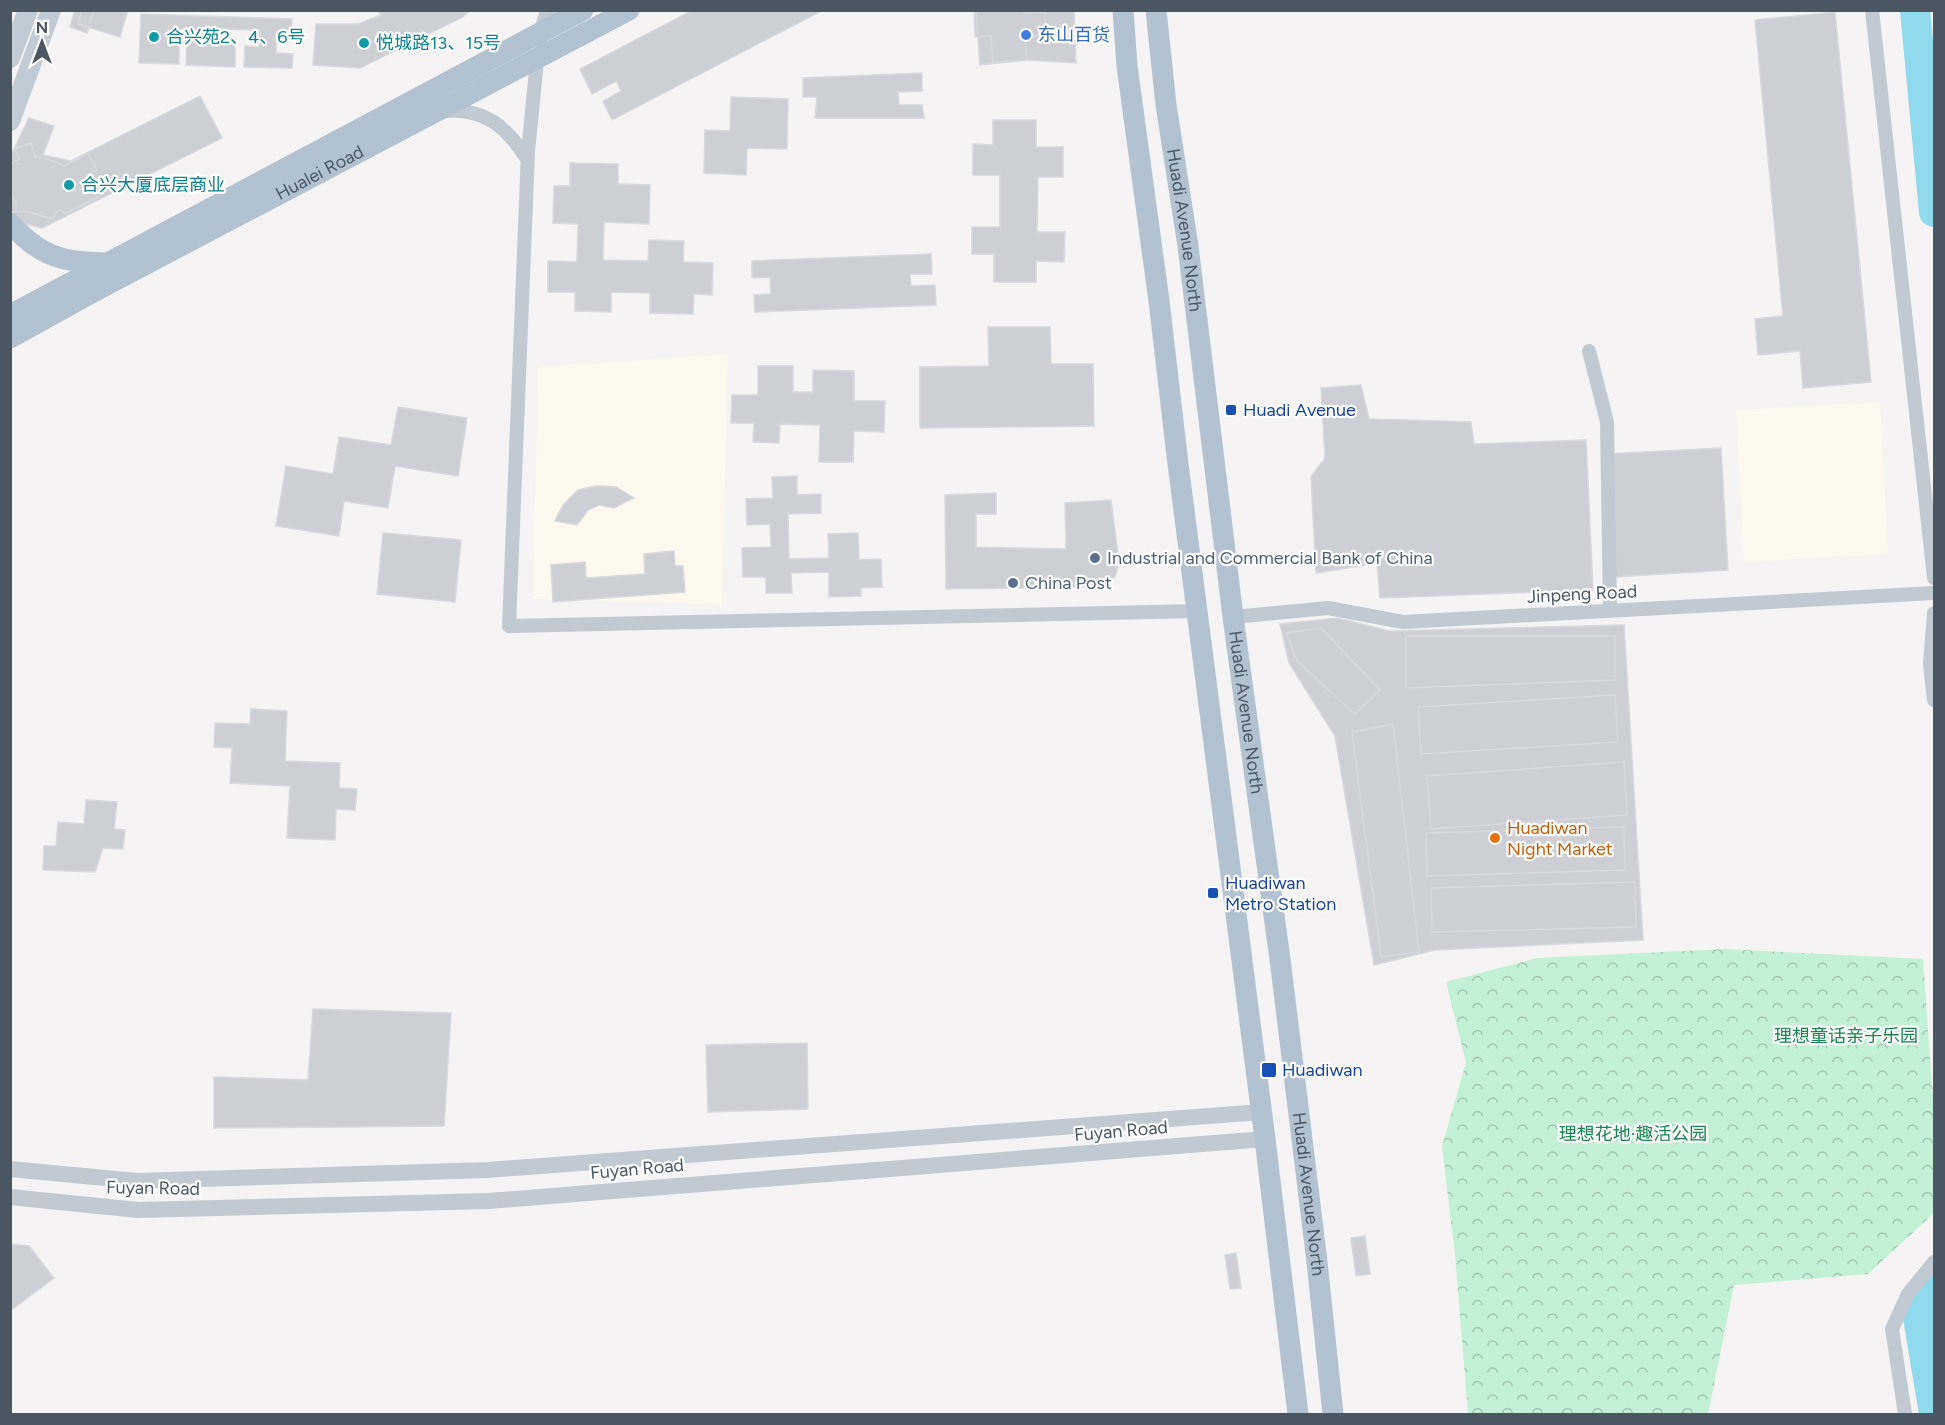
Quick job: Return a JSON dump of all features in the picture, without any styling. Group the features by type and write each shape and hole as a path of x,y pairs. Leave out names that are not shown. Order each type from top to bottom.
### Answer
{"main road":[{"path":"10,58 28,10"},
{"path":"10,121 51,10"},
{"name":"Hualei Road","path":"10,315 540,34 560,14 583,10"},
{"name":"Hualei Road","path":"10,338 629,10"},
{"name":"Huadi Avenue North","path":"1123,10 1127,66 1262,1112 1298,1414"},
{"name":"Huadi Avenue North","path":"1156,10 1166,105 1201,344 1233,617 1283,983 1316,1250 1333,1414"},
{"path":"10,223 48,255 72,262 108,263"}],"street":[{"path":"1872,10 1935,578"},
{"path":"537,60 551,41 560,14"},
{"path":"540,34 527,159 509,626 1198,611"},
{"path":"439,111 461,110 479,113 492,120 515,140 527,159"},
{"path":"1588,351 1607,422 1610,611"},
{"name":"Jinpeng Road","path":"1233,617 1328,608 1403,622 1935,593"},
{"path":"1935,613 1930,664 1935,700"},
{"name":"Fuyan Road","path":"10,1169 137,1181 488,1170 1262,1112"},
{"name":"Fuyan Road","path":"10,1197 138,1210 488,1201 1265,1139"},
{"path":"1905,1414 1892,1329 1908,1294 1935,1262"}],"shaded area":[{"path":"728,354 722,604 533,599 538,367"},
{"path":"1880,402 1888,554 1744,562 1736,410"}],"green space":[{"name":"理想花地·趣活公园","path":"1726,949 1923,959 1934,1114 1934,1213 1868,1274 1734,1285 1708,1414 1468,1414 1455,1255 1442,1146 1466,1063 1446,982 1537,958"}],"building":[{"path":"75,10 94,10 87,33 70,27"},
{"path":"82,10 128,10 120,37 78,24"},
{"name":"悦城路13、15号","path":"378,10 470,10 463,17 360,68 313,65 316,24 358,24 381,15"},
{"path":"693,10 823,10 612,120 603,101 621,91 616,81 592,94 580,69"},
{"path":"974,10 1045,12 1046,35 1025,36 1027,60 993,62 991,36 975,37"},
{"name":"东山百货","path":"976,10 1074,10 1076,63 1027,60 980,65"},
{"path":"1835,12 1871,382 1803,388 1800,351 1758,355 1755,319 1783,316 1755,20"},
{"name":"合兴苑2、4、6号","path":"141,14 292,19 291,33 276,32 276,53 293,54 292,68 244,67 245,46 259,47 260,30 218,29 217,44 235,44 235,67 186,65 187,42 205,42 205,30 168,29 168,42 179,42 179,64 139,63"},
{"path":"922,73 922,91 898,92 899,105 922,105 924,118 815,118 817,97 803,97 803,78"},
{"name":"合兴大厦底层商业","path":"200,96 222,138 42,228 23,223 10,209 10,157 29,118 54,126 43,155 71,161"},
{"path":"731,97 788,99 787,149 747,148 746,175 704,173 705,130 730,131"},
{"path":"993,120 1036,120 1036,147 1063,147 1063,177 1038,177 1037,232 1065,232 1064,262 1036,261 1036,282 994,282 994,254 972,254 972,227 1000,227 1000,175 973,175 973,144 993,145"},
{"path":"31,143 35,157 48,159 64,166 88,153 97,170 86,175 97,198 66,213 58,210 53,219 25,211 16,212 16,203 10,192 10,164 20,159 14,149"},
{"path":"570,163 618,164 618,184 650,185 649,224 604,222 603,260 648,261 649,240 684,241 683,262 713,263 712,295 694,294 693,314 650,313 650,293 611,292 611,312 575,311 575,292 548,292 548,261 577,262 578,224 553,223 554,186 570,186"},
{"path":"931,254 932,274 910,274 911,286 935,285 936,305 755,312 754,295 771,294 770,277 752,278 752,261"},
{"path":"988,327 1050,327 1051,364 1093,364 1094,426 920,428 920,367 989,366"},
{"path":"758,366 793,366 793,392 813,392 813,370 854,371 854,401 885,401 884,432 854,431 853,462 819,462 820,425 780,424 779,443 753,442 754,423 731,423 732,395 758,395"},
{"path":"1361,385 1369,419 1471,422 1474,444 1586,440 1593,590 1380,598 1377,563 1316,573 1311,477 1325,458 1321,388"},
{"path":"398,407 467,418 458,476 395,466 388,508 344,501 339,536 276,526 286,466 333,474 339,437 391,445"},
{"path":"1721,448 1728,570 1614,577 1607,454"},
{"path":"797,476 797,495 821,494 821,513 788,514 789,559 829,558 828,534 858,533 859,560 881,559 882,587 861,588 861,596 829,597 829,572 791,573 792,593 766,593 766,577 743,577 742,548 771,547 770,524 747,525 746,499 773,498 772,477"},
{"path":"596,486 616,487 634,498 614,508 599,505 588,510 577,525 555,521 563,505 578,490"},
{"path":"996,493 996,514 976,514 976,547 1066,549 1065,503 1111,500 1119,562 1115,577 1097,587 946,589 945,495"},
{"path":"383,533 461,540 455,602 377,594"},
{"path":"674,551 675,566 683,566 685,592 553,602 551,565 585,562 586,578 645,574 644,554"},
{"name":"Huadiwan Night Market","path":"1337,618 1389,631 1624,625 1643,940 1435,950 1374,965 1335,736 1289,663 1280,624"},
{"path":"1321,628 1380,690 1355,714 1297,661 1286,633"},
{"path":"1406,636 1615,636 1615,680 1406,688"},
{"path":"1615,695 1618,742 1421,754 1418,707"},
{"path":"251,709 287,711 285,761 340,763 339,788 357,789 355,810 336,809 335,840 287,838 290,786 230,783 232,748 214,747 215,723 250,724"},
{"path":"1393,724 1419,952 1381,957 1352,732"},
{"path":"1624,762 1627,815 1431,829 1427,776"},
{"path":"86,800 117,802 114,829 125,830 123,849 103,848 95,872 43,870 44,846 56,846 58,822 84,824"},
{"path":"1624,827 1625,870 1427,876 1426,833"},
{"path":"1635,882 1636,927 1432,932 1431,888"},
{"path":"313,1009 451,1013 444,1126 214,1128 214,1077 308,1080"},
{"path":"807,1043 808,1109 708,1112 706,1045"},
{"path":"1365,1236 1370,1274 1356,1276 1351,1238"},
{"path":"10,1244 29,1246 54,1278 10,1311"},
{"path":"1236,1253 1241,1288 1230,1289 1225,1255"}],"waterway":[{"path":"1915,10 1934,212"},
{"path":"1934,1290 1917,1312 1934,1413"}],"place":[{"name":"东山百货","path":"1026,35"},
{"name":"合兴苑2、4、6号","path":"154,37"},
{"name":"悦城路13、15号","path":"364,43"},
{"name":"合兴大厦底层商业","path":"69,185"},
{"name":"Huadi Avenue","path":"1231,410"},
{"name":"Industrial and Commercial Bank of China","path":"1095,558"},
{"name":"China Post","path":"1013,583"},
{"name":"Huadiwan Night Market","path":"1495,838"},
{"name":"Huadiwan Metro Station","path":"1213,893"},
{"name":"Huadiwan","path":"1269,1070"}],"park label":[{"name":"理想童话亲子乐园","path":"1846,1036"}]}
